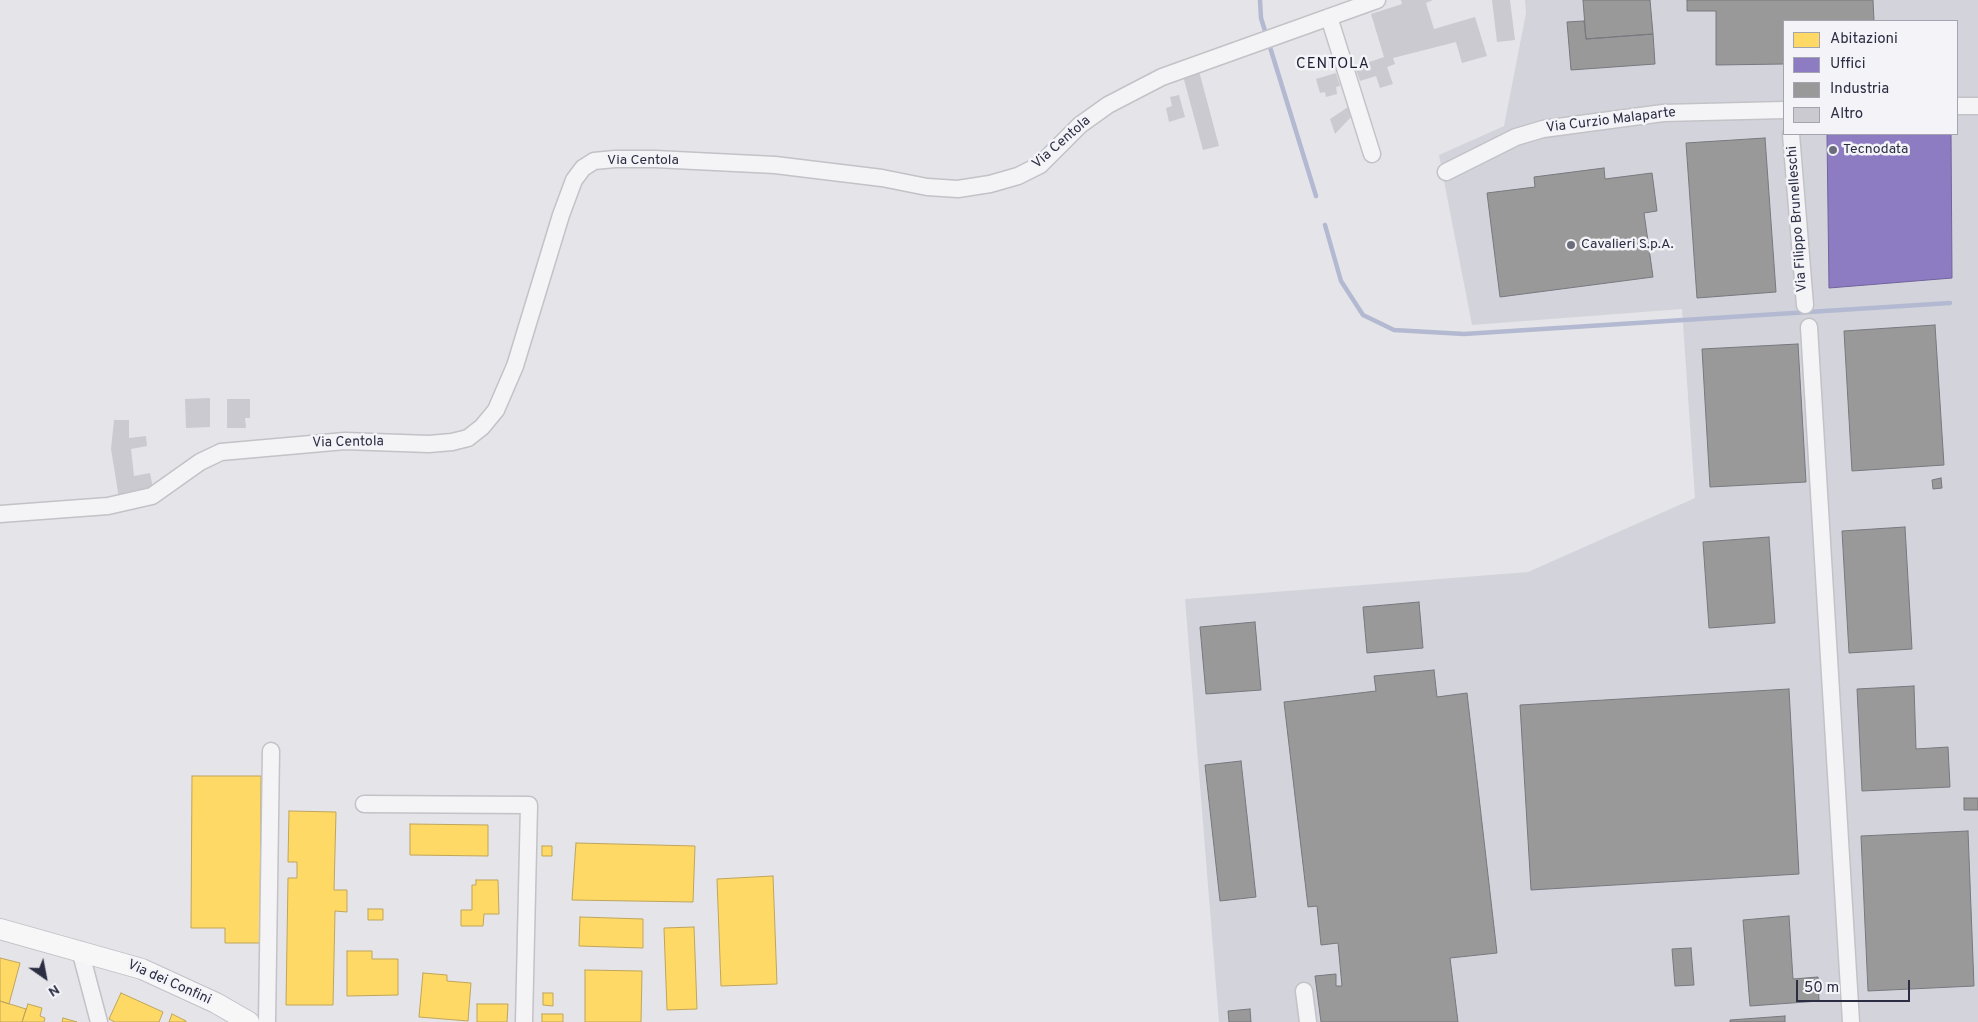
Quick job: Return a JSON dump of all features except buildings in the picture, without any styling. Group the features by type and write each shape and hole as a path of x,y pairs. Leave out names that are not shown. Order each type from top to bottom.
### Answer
{"main road":[{"name":"Via dei Confini","path":"0,929 142,969 216,1003 249,1022"}],"street":[{"name":"Via Centola","path":"0,514 108,506 152,496 200,462 221,452 345,441 429,444 452,442 468,438 482,427 496,410 515,366 571,189 583,168 594,161 655,159 775,165 882,178 927,187 958,189 990,184 1018,176 1040,165 1080,125 1108,106 1162,77 1243,46 1376,0"},
{"path":"1329,17 1372,154"},
{"path":"1958,106 1978,106"},
{"name":"Via Curzio Malaparte","path":"1446,172 1516,137 1543,129 1663,113 1783,110"},
{"name":"Via Filippo Brunelleschi","path":"1791,135 1805,305"},
{"path":"1809,327 1851,1022"},
{"path":"267,1022 271,750"},
{"path":"364,804 529,805 524,1022"},
{"path":"80,950 98,1022"},
{"path":"1304,991 1308,1022"}],"shaded area":[{"path":"1525,0 1978,0 1978,1022 1219,1022 1185,599 1528,572 1695,498 1682,309 1472,325 1439,155 1504,126 1526,13"}],"waterway":[{"path":"1260,0 1261,18 1316,196"},
{"path":"1325,225 1341,281 1363,315 1394,330 1464,334 1950,303"}],"place":[{"name":"Tecnodata","path":"1833,150"},
{"name":"Cavalieri S.p.A.","path":"1571,245"}],"district":[{"name":"CENTOLA","path":"1333,65"}]}
